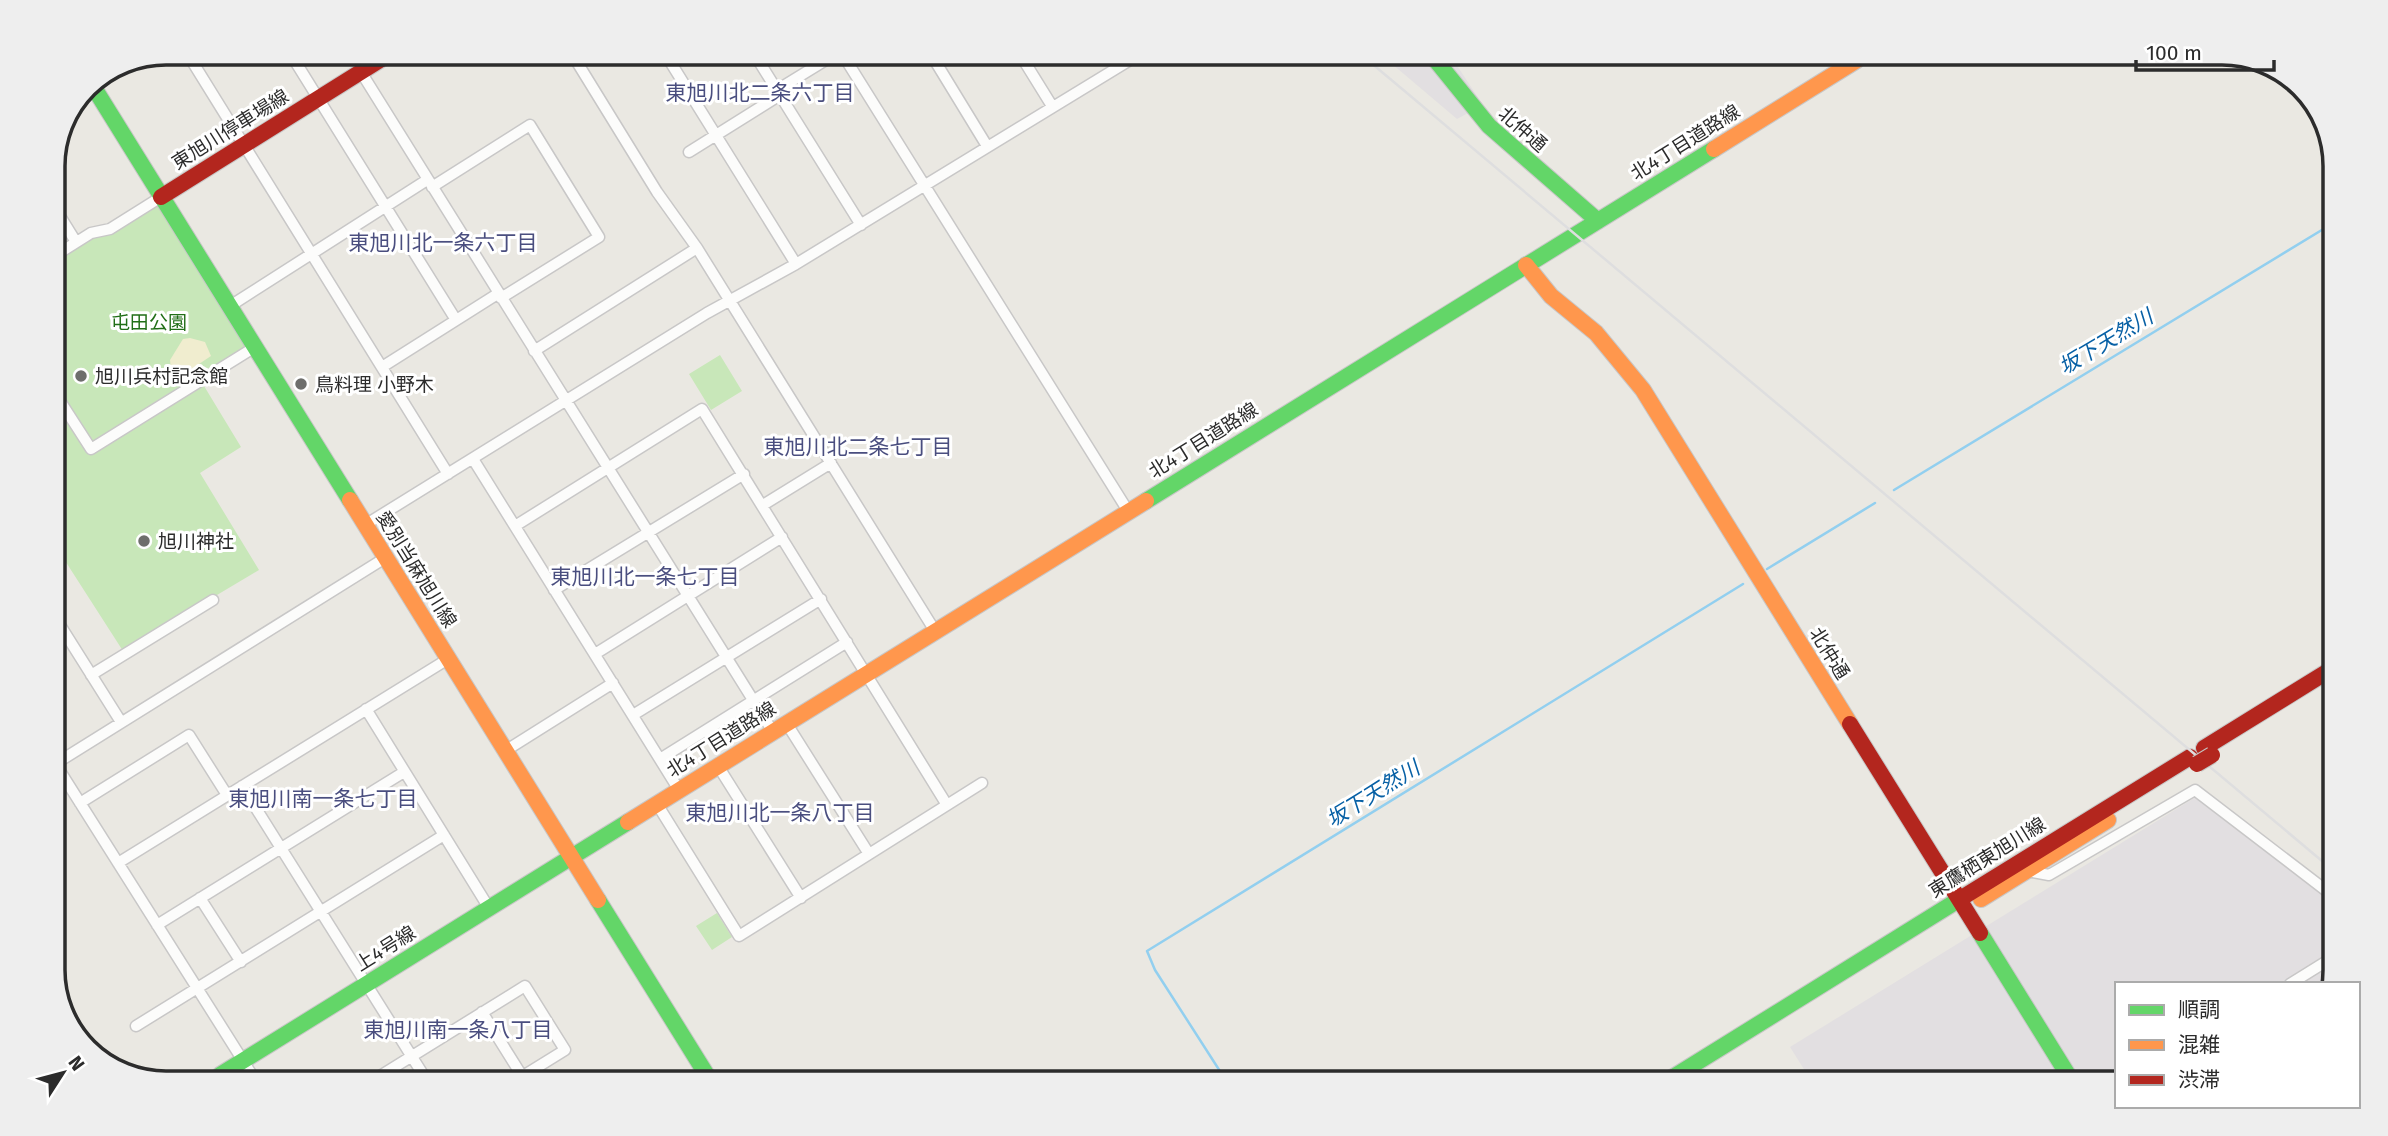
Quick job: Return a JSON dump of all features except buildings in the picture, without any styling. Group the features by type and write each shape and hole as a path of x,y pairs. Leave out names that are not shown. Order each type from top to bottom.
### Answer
{"street":[{"path":"195,65 449,474"},
{"path":"297,65 456,320"},
{"name":"東旭川停車場線","path":"162,197 373,65"},
{"path":"579,65 657,192 731,301 935,631"},
{"path":"672,65 796,264"},
{"path":"761,65 861,225"},
{"path":"689,152 819,65"},
{"path":"849,65 1128,511"},
{"path":"938,65 988,146"},
{"path":"1027,65 1052,106"},
{"path":"365,525 566,400 861,225 1121,65"},
{"name":"北仲通","path":"1439,65 1464,103 1485,125 1598,221"},
{"name":"北4丁目道路線","path":"572,858 1849,65"},
{"path":"361,72 752,700 780,728 869,855"},
{"name":"愛別当麻旭川線","path":"97,92 704,1071"},
{"path":"230,306 386,206 530,125 599,237 456,320 382,367"},
{"path":"65,249 91,233 110,229 162,197"},
{"path":"65,224 76,242"},
{"path":"534,351 697,248"},
{"name":"北仲通","path":"1526,265 1550,296 1596,333 1643,390 2066,1071"},
{"path":"65,409 91,449 255,347"},
{"path":"515,526 702,408 947,805"},
{"path":"472,459 679,790"},
{"path":"763,505 831,463"},
{"path":"554,590 744,474"},
{"path":"594,654 782,537"},
{"path":"65,755 386,558"},
{"path":"91,675 213,600"},
{"path":"633,715 821,600"},
{"path":"65,633 121,722"},
{"path":"660,759 847,642"},
{"path":"118,863 448,659"},
{"name":"東鷹栖東旭川線","path":"1703,1071 1962,904 2027,872 2323,675"},
{"path":"505,751 613,683"},
{"name":"東鷹栖東旭川線","path":"1684,1071 1962,904 2201,756 2323,686"},
{"path":"366,709 489,908"},
{"path":"80,803 189,735 227,795"},
{"path":"718,766 801,898"},
{"path":"157,925 404,772"},
{"path":"65,779 249,1071"},
{"path":"657,804 739,936 982,783"},
{"path":"242,786 421,1071"},
{"path":"2027,872 2049,875 2195,790 2323,888"},
{"path":"136,1026 444,835"},
{"name":"上4号線","path":"227,1071 572,858"},
{"path":"200,898 241,962"},
{"path":"2293,982 2323,963"},
{"path":"388,1071 525,986 565,1050 531,1071"},
{"path":"482,1012 520,1071"}],"shaded area":[{"path":"1393,65 1457,65 1483,105 1457,119"},
{"path":"2196,797 2323,894 2322,982 2115,982 2115,1071 1805,1071 1790,1047"}],"green space":[{"name":"屯田公園","path":"161,197 255,347 201,381 241,447 200,473 259,570 123,651 65,561 65,250"},
{"path":"720,355 742,391 711,410 689,374"},
{"path":"717,913 732,937 712,950 696,926"}],"sand":[{"path":"183,339 205,342 211,356 181,376 171,369 170,360"}],"waterway":[{"name":"坂下天然川","path":"1894,490 2323,229"},
{"name":"坂下天然川","path":"1767,569 1875,503"},
{"name":"坂下天然川","path":"1220,1071 1155,970 1147,951 1743,584"}],"railway":[{"path":"1374,65 2323,862"}],"traffic: fast":[{"path":"1440,65 1489,126 1598,221"},
{"path":"97,92 350,500"},
{"path":"1146,501 1714,149"},
{"path":"226,1071 628,822"},
{"path":"1683,1071 1960,899"},
{"path":"598,900 704,1071"},
{"path":"1980,933 2066,1071"}],"traffic: slow":[{"path":"1714,149 1849,65"},
{"path":"1526,265 1551,296 1596,333 1643,390 1850,724"},
{"path":"350,500 598,900"},
{"path":"628,822 1146,501"},
{"path":"1981,899 2108,820"}],"traffic: jam":[{"path":"161,197 372,65"},
{"path":"2204,748 2323,674"},
{"path":"1850,724 1980,933"},
{"path":"2197,764 2212,755"},
{"path":"1960,899 2190,757"}],"place":[{"name":"旭川兵村記念館","path":"81,376"},
{"name":"鳥料理 小野木","path":"301,384"},
{"name":"旭川神社","path":"144,541"}],"district":[{"name":"東旭川北二条六丁目","path":"760,93"},
{"name":"東旭川北一条六丁目","path":"443,243"},
{"name":"東旭川北二条七丁目","path":"858,447"},
{"name":"東旭川北一条七丁目","path":"645,577"},
{"name":"東旭川南一条七丁目","path":"323,799"},
{"name":"東旭川北一条八丁目","path":"780,813"},
{"name":"東旭川南一条八丁目","path":"458,1030"}]}
